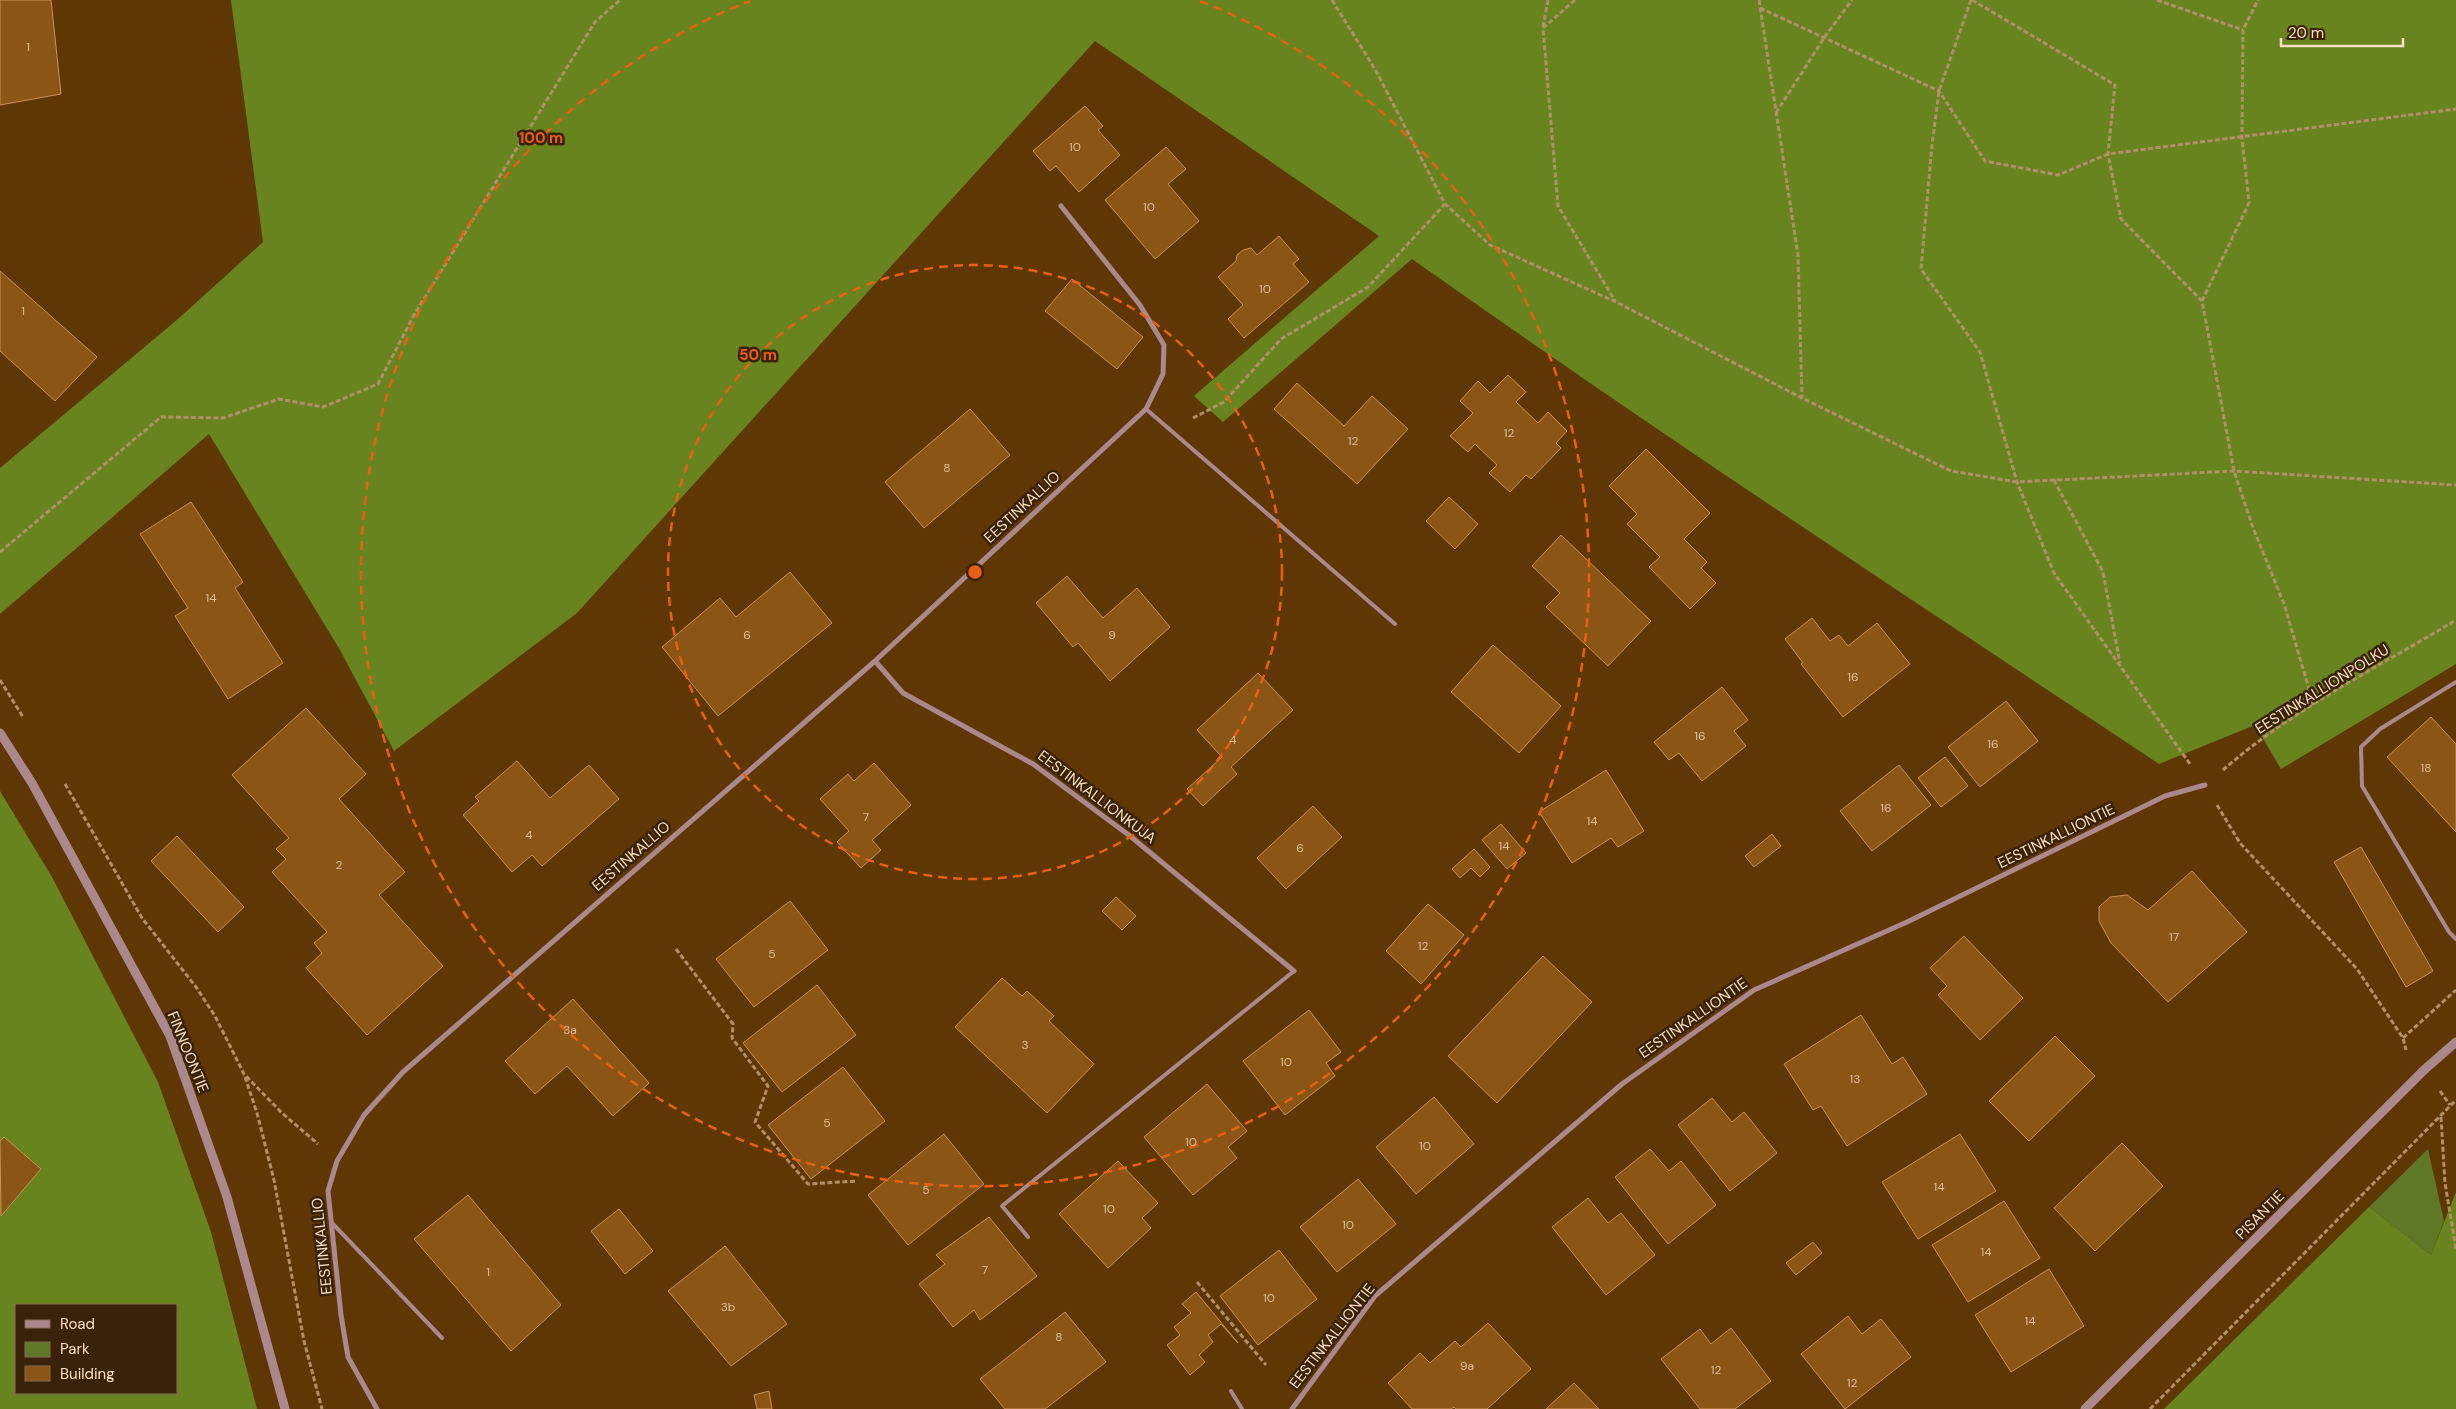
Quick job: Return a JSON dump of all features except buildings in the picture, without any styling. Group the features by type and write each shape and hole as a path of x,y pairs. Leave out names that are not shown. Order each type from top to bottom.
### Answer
{"street":[{"path":"1062,206 1140,305 1164,345 1163,374 1146,409"},
{"name":"EESTINKALLIO","path":"376,1409 348,1357 341,1314 328,1191 337,1161 364,1115 402,1072 874,661 1146,409"},
{"name":"EESTINKALLIONKUJA","path":"874,661 903,693 1033,764 1130,836 1294,971"},
{"name":"FINNOONTIE","path":"0,733 32,783 170,1036 228,1198 285,1409"},
{"name":"EESTINKALLIONTIE","path":"1292,1409 1375,1296 1622,1084 1754,990 1906,922 2165,796 2205,786"},
{"name":"PISANTIE","path":"2085,1409 2424,1070 2456,1042"}],"lane":[{"path":"1146,409 1395,624"},
{"path":"2456,682 2380,729 2361,748 2362,786 2449,932 2456,940"},
{"path":"1028,1237 1002,1206 1294,971"},
{"path":"332,1224 442,1338"},
{"path":"1231,1391 1242,1409"}],"path":[{"path":"0,552 161,417 223,418 279,399 323,407 378,384 414,315 595,22 620,0"},
{"path":"1332,0 1376,71 1445,204 1490,245 1616,302 1802,398 1951,471 2017,482 2234,471 2456,485"},
{"path":"1548,0 1543,28 1558,206 1616,302"},
{"path":"1543,28 1575,0"},
{"path":"1760,0 1798,255 1802,398"},
{"path":"1776,113 1824,38 1852,0"},
{"path":"2314,706 2284,604 2252,525 2234,471 2202,301 2121,219 2108,154 2115,85 1972,0 1939,91 1932,145 1921,269 1980,352 2017,482 2054,573 2205,786 2240,843 2357,969 2403,1038 2456,990"},
{"path":"2157,0 2243,30"},
{"path":"2202,301 2249,204 2242,138 2243,30 2258,0"},
{"path":"1760,8 1939,91 1985,161 2058,175 2108,154 2456,109"},
{"path":"1171,430 1224,402 1281,339 1368,287 1445,204"},
{"path":"2054,480 2103,572 2120,666"},
{"name":"EESTINKALLIONPOLKU","path":"2205,786 2244,752 2314,706 2456,620"},
{"path":"142,918 196,987 215,1016 244,1074 257,1113 274,1180 304,1341 322,1409"},
{"path":"676,949 733,1024 732,1038 768,1086 755,1122 808,1184 857,1181"},
{"path":"244,1074 282,1113 337,1161"},
{"path":"2150,1409 2456,1100"},
{"path":"2441,1116 2445,1183 2456,1249"},
{"path":"1197,1282 1266,1365"}],"green space":[{"path":"231,0 2456,0 2456,664 2281,769 2255,725 2159,764 1691,451 1412,259 1223,422 1194,396 1379,236 1095,41 577,613 394,751 340,650 209,434 0,614 0,468 178,319 263,242"},
{"path":"0,791 52,877 158,1082 211,1232 257,1409 0,1409"},
{"path":"2428,1149 2444,1221 2431,1255 2369,1207"},
{"path":"2456,1192 2456,1409 2164,1409 2369,1207 2431,1255"}]}
